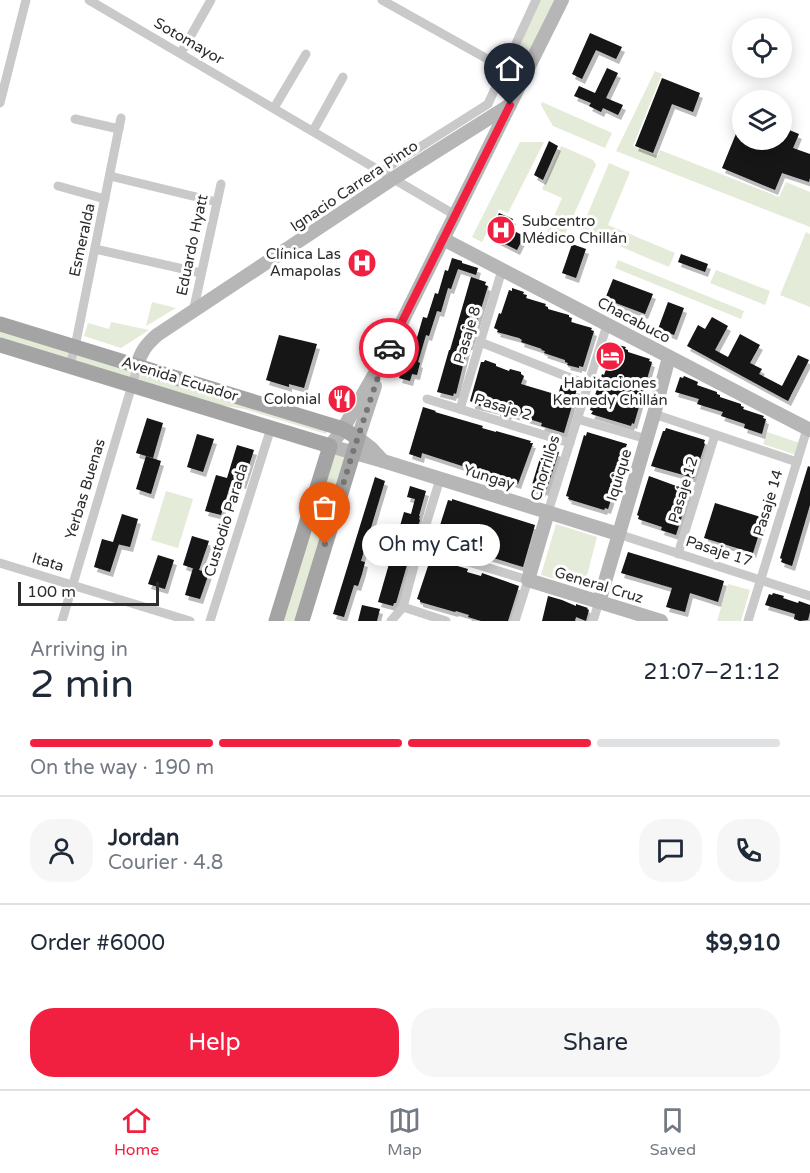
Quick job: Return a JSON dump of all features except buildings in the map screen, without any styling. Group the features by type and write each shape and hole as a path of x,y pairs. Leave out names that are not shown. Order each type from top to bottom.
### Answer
{"main road":[{"name":"Avenida Ecuador","path":"0,324 344,429 356,445"},
{"name":"Avenida Ecuador","path":"0,345 330,446"},
{"path":"302,621 356,445"},
{"path":"276,621 330,446"}],"street":[{"path":"0,103 4,64 26,0"},
{"name":"Sotomayor","path":"89,0 455,215"},
{"path":"181,53 211,0"},
{"path":"382,0 523,80"},
{"name":"Ignacio Carrera Pinto","path":"138,365 139,357 151,340 488,104 536,0"},
{"path":"330,446 344,429 385,356 562,0"},
{"path":"274,108 306,54"},
{"path":"313,131 344,77"},
{"name":"Ignacio Carrera Pinto","path":"388,175 510,105"},
{"name":"Esmeralda","path":"69,366 122,118"},
{"path":"75,119 119,129"},
{"path":"110,176 217,202"},
{"name":"Eduardo Hyatt","path":"193,312 220,184"},
{"path":"58,186 105,199"},
{"name":"Chacabuco","path":"443,239 808,430"},
{"path":"95,249 201,273"},
{"name":"Pasaje 8","path":"460,409 502,270"},
{"name":"Chorrillos","path":"515,621 607,325"},
{"path":"480,342 588,385"},
{"path":"356,445 385,356"},
{"name":"Iquique","path":"599,602 669,357"},
{"name":"Yerbas Buenas","path":"62,621 138,365"},
{"name":"Pasaje 2","path":"427,399 570,443"},
{"path":"654,414 797,462"},
{"path":"577,419 647,439"},
{"name":"Custodio Parada","path":"210,621 271,428"},
{"name":"Pasaje 14","path":"748,621 808,430"},
{"name":"Pasaje 12","path":"678,554 715,435"},
{"name":"Avenida Ecuador","path":"330,446 356,445"},
{"name":"Yungay","path":"356,445 371,448 383,461 618,534"},
{"path":"392,621 403,607 440,479"},
{"name":"Pasaje 17","path":"618,534 810,596"},
{"path":"419,547 528,580"},
{"name":"Itata","path":"0,563 190,621"},
{"name":"General Cruz","path":"528,580 660,621"},
{"path":"593,621 599,602"},
{"path":"403,607 446,621"}],"green space":[{"path":"540,0 554,0 521,68 509,62"},
{"path":"655,71 662,74 633,146 658,156 660,150 779,197 786,182 810,192 810,227 616,151"},
{"path":"542,102 612,133 605,148 553,126 541,105"},
{"path":"520,142 544,142 508,213 499,209 482,242 472,237"},
{"path":"561,146 593,160 596,165 563,239 547,232 562,198 542,189"},
{"path":"609,163 630,172 608,225 675,253 669,267 581,230"},
{"path":"806,232 810,234 810,307 780,295"},
{"path":"618,260 744,311 741,319 615,268"},
{"path":"716,270 770,291 765,305 710,283"},
{"path":"152,302 176,308 146,326"},
{"path":"111,322 149,330 121,348 84,336 88,323 109,329"},
{"path":"0,325 71,346 67,359 0,340"},
{"path":"79,352 329,428 326,434 244,409 213,404 75,362"},
{"path":"767,432 800,443 796,455 763,444"},
{"path":"335,453 347,457 298,621 282,621"},
{"path":"166,491 193,499 178,548 151,540"},
{"path":"556,524 597,537 584,587 541,575"},
{"path":"728,584 750,590 741,621 717,621"}],"way so far":[{"path":"325,544 353,452 389,348"}],"place":[{"name":"Subcentro Médico Chillán","path":"501,230"},
{"name":"Clínica Las Amapolas","path":"362,263"},
{"name":"Habitaciones Kennedy Chillán","path":"610,356"},
{"name":"Colonial","path":"342,399"},
{"name":"Oh my Cat!","path":"325,544"}],"route":[{"path":"389,348 510,105"}]}
